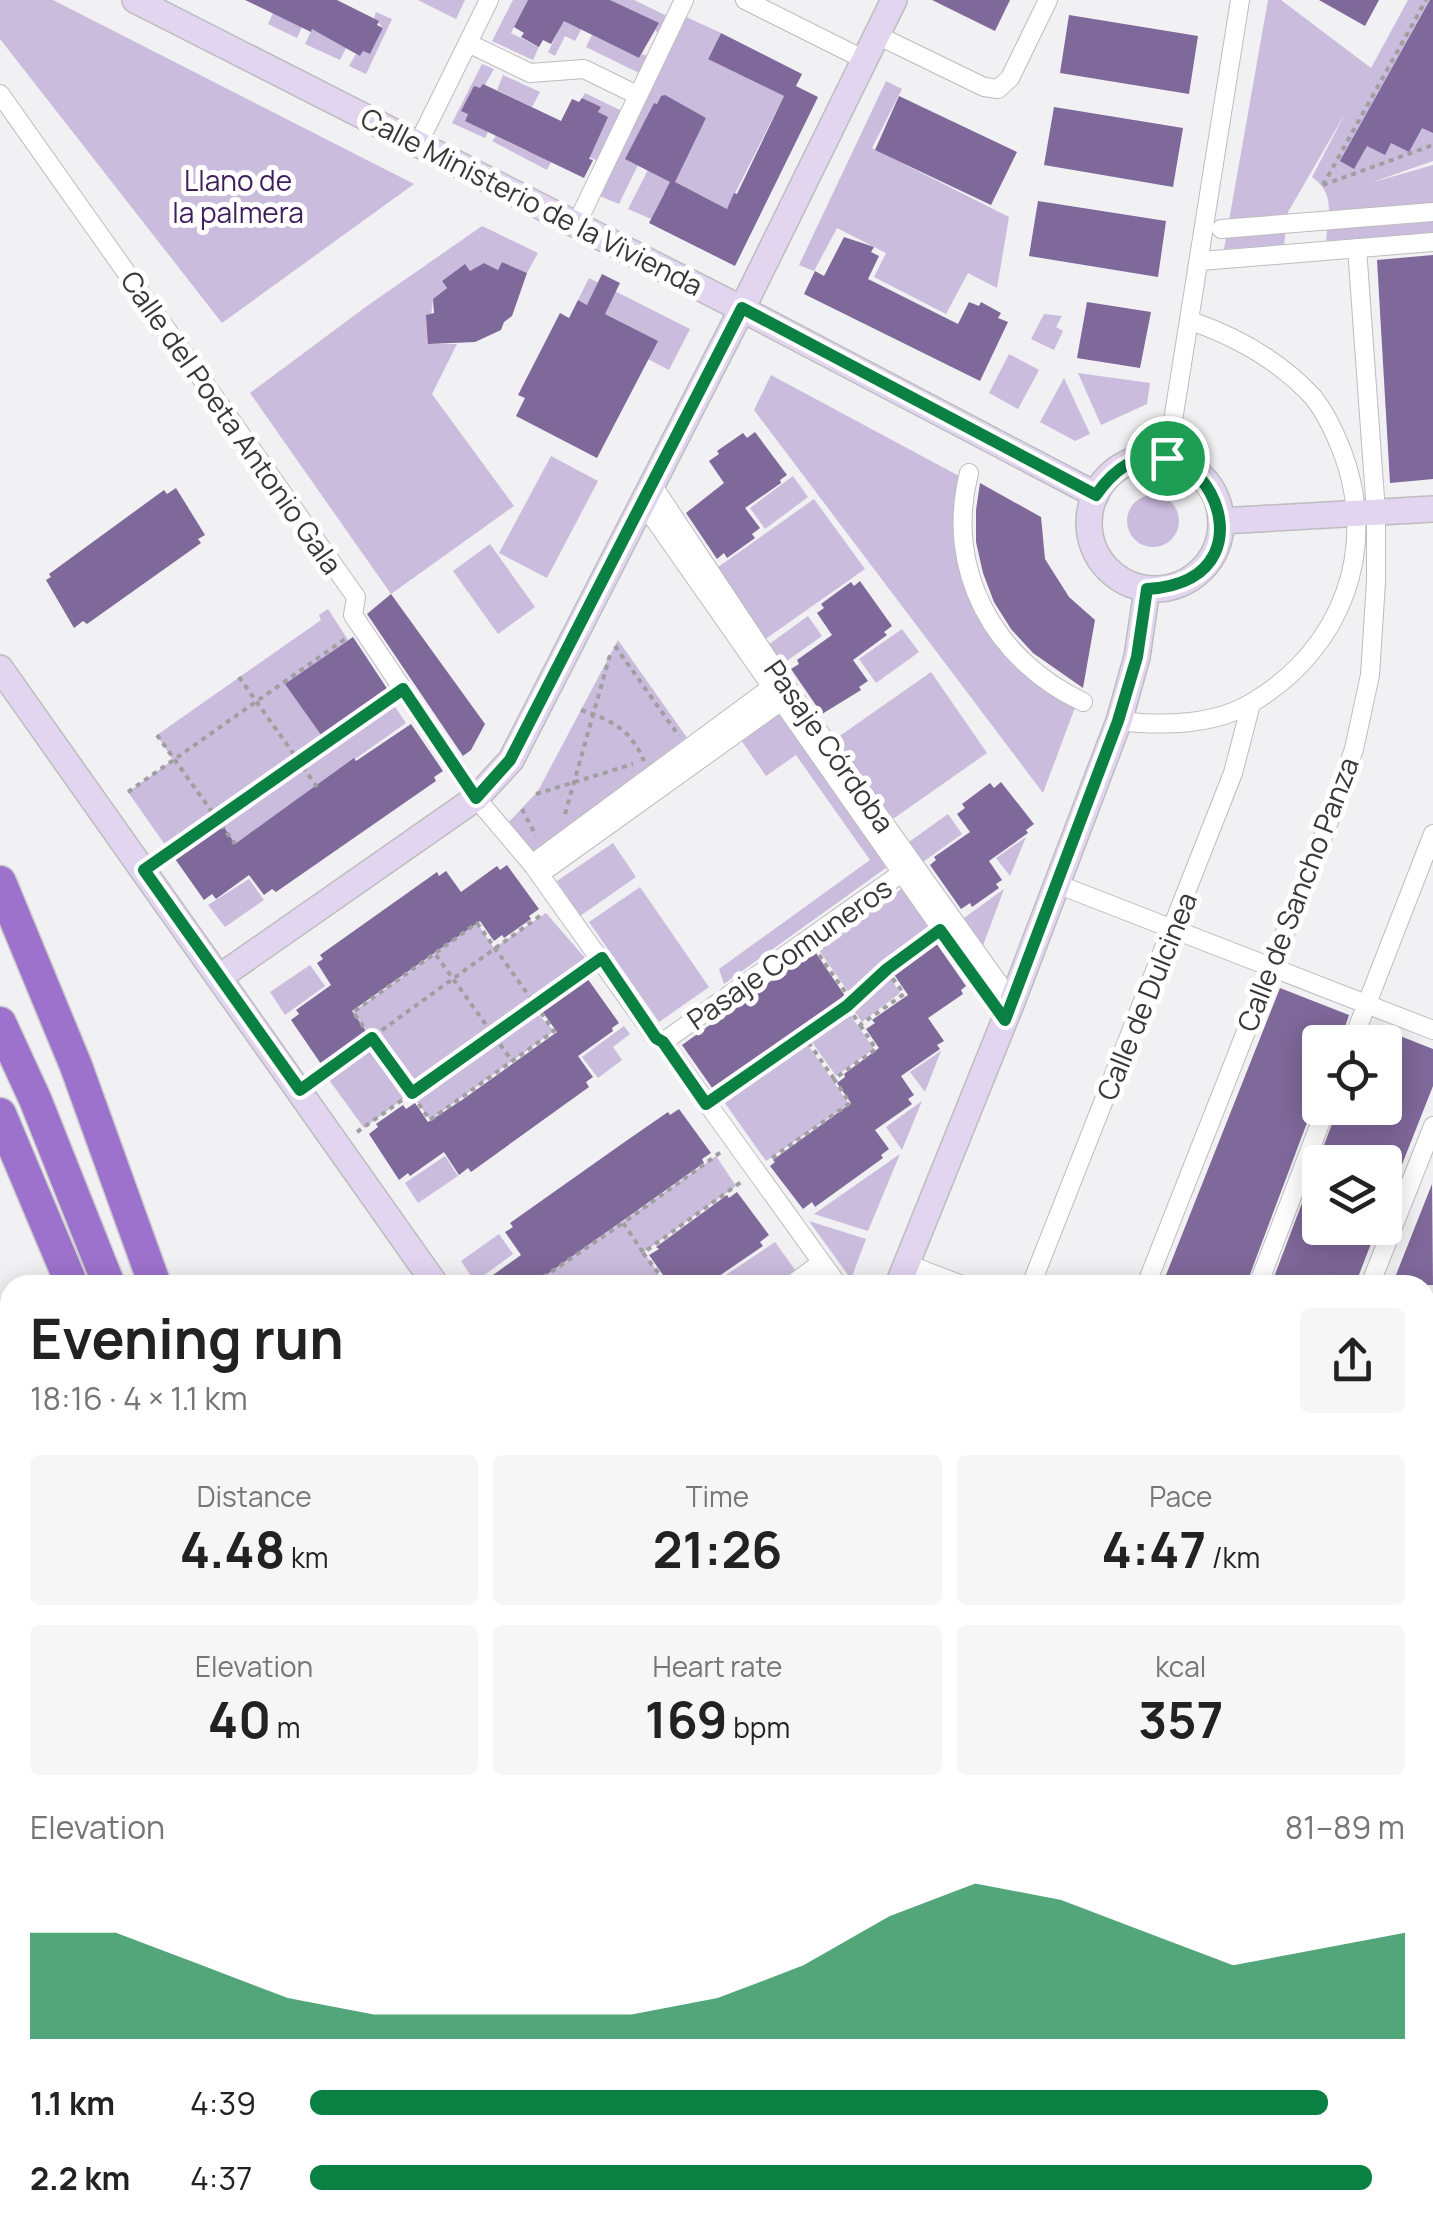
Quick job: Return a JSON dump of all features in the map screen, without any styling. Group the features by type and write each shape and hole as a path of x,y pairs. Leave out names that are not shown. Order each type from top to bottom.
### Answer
{"highway":[{"path":"0,882 76,1066 151,1275"},
{"path":"0,1023 123,1275"},
{"path":"35,1099 106,1275"},
{"path":"0,1114 68,1275"}],"street":[{"name":"Calle Ministerio de la Vivienda","path":"135,0 742,308 1096,495"},
{"name":"Calle Ministerio de la Vivienda","path":"155,0 180,20"},
{"path":"418,144 489,0"},
{"path":"576,225 684,0"},
{"path":"745,0 865,60"},
{"path":"221,976 476,798 510,760 648,495 894,0"},
{"path":"877,35 984,87 998,89 1010,78 1048,0"},
{"path":"1167,458 1240,0"},
{"path":"468,42 530,73 584,69 637,95"},
{"name":"Calle del Poeta Antonio Gala","path":"0,94 356,597 353,614 476,798 536,869 831,1275"},
{"path":"1221,230 1433,212"},
{"path":"1200,261 1433,242"},
{"name":"Calle de Sancho Panza","path":"1150,1275 1333,812 1354,749 1370,676 1376,582 1367,512 1357,248"},
{"path":"1118,721 1154,725 1192,723 1251,704 1290,674 1322,639 1348,589 1367,512 1316,400 1282,367 1228,334 1191,321"},
{"path":"1167,458 1188,466 1205,480 1221,521 1218,544 1207,564 1190,579 1170,588 1147,589 1127,584 1097,556 1090,536 1089,515 1108,477 1125,464 1167,458"},
{"path":"969,473 964,494 968,568 992,627 1036,674 1082,702"},
{"name":"Pasaje Córdoba","path":"648,495 1008,1011"},
{"path":"1221,521 1433,509"},
{"path":"903,1274 1118,721 1137,657 1147,589"},
{"path":"0,668 429,1275"},
{"path":"536,869 781,690"},
{"name":"Calle de Dulcinea","path":"1035,1275 1232,773 1251,704"},
{"path":"1358,1025 1433,834"},
{"path":"907,869 940,930 1008,1011"},
{"name":"Pasaje Comuneros","path":"663,1042 907,869"},
{"path":"1057,884 1433,1030"},
{"path":"1262,1275 1319,1125"},
{"path":"1374,1275 1433,1126"},
{"path":"805,1275 822,1263"}],"path":[{"path":"1426,0 1323,184 1433,144"},
{"path":"128,792 361,627"},
{"path":"615,646 686,745"},
{"path":"564,816 610,655"},
{"path":"239,677 316,787"},
{"path":"144,870 403,689"},
{"path":"581,710 621,726 648,771"},
{"path":"156,735 235,844"},
{"path":"536,794 644,761"},
{"path":"522,810 542,846"},
{"path":"300,1090 560,902"},
{"path":"477,923 496,949 554,1031 430,1120 353,1012 477,923"},
{"path":"706,1104 849,1003 940,930"},
{"path":"808,939 876,1049 834,1078"},
{"path":"434,954 512,1061"},
{"path":"338,1145 602,958"},
{"path":"860,1025 904,994 888,972"},
{"path":"644,1253 850,1103 804,1036"},
{"path":"546,1275 734,1144"},
{"path":"624,1223 658,1275"}],"green space":[{"name":"Llano de la palmera","path":"0,0 53,0 414,184 222,323 0,39"},
{"path":"418,0 465,0 456,19"},
{"path":"513,0 528,0 511,33 539,47 533,60 492,41"},
{"path":"610,0 634,0 667,16 659,33 655,31 658,24"},
{"path":"1268,0 1281,0 1371,68 1408,0 1433,0 1433,161 1370,183 1433,165 1433,233 1326,241 1328,198 1312,177 1346,112 1288,212 1284,245 1224,249"},
{"path":"566,3 581,30 575,41 565,36 555,56 548,52 562,24"},
{"path":"376,12 392,19 366,74 349,66 356,54 370,54 383,28 374,18"},
{"path":"273,13 302,27 297,38 268,24"},
{"path":"684,16 721,33 708,58 784,96 727,209 700,195 664,193 651,219 628,209 648,170 672,183 706,118 661,96 632,146 630,162 638,165 619,204 597,195"},
{"path":"312,29 347,46 340,60 305,44"},
{"path":"592,35 639,58 642,54 647,56 639,73 586,47"},
{"path":"482,64 494,69 465,120 488,132 485,138 452,123"},
{"path":"503,75 540,92 532,107 497,90"},
{"path":"886,81 902,89 872,148 1009,217 997,288 968,273 946,314 874,277 886,253 837,228 814,271 799,265"},
{"path":"585,93 622,111 598,161 587,156 600,107 582,98"},
{"path":"496,136 527,151 532,145 551,162 547,170 492,141"},
{"path":"482,226 538,253 527,273 502,262 498,270 484,263 470,271 464,265 442,281 447,288 433,299 428,344 457,344 432,394 514,506 391,594 250,393"},
{"path":"589,278 690,329 669,370 648,359 657,341 578,300"},
{"path":"1044,314 1062,316 1056,327 1063,331 1054,350 1031,339"},
{"path":"1009,354 1039,370 1018,409 989,393"},
{"path":"1078,373 1150,383 1147,404 1101,425"},
{"path":"771,375 959,476 958,497 974,604 995,644 1031,678 1076,705 1043,793 754,410"},
{"path":"1064,378 1090,434 1075,441 1040,422"},
{"path":"551,456 598,481 547,578 499,553"},
{"path":"793,476 808,497 765,529 750,508"},
{"path":"1153,495 1171,503 1179,521 1171,539 1153,547 1135,539 1127,521 1135,503"},
{"path":"814,499 865,569 764,640 714,570"},
{"path":"490,544 535,607 498,634 453,571"},
{"path":"328,609 348,640 286,684 387,695 406,723 235,844 217,819 170,852 128,792 173,760 157,735 321,620 319,615"},
{"path":"808,616 822,636 781,665 768,645"},
{"path":"902,629 919,652 876,683 859,659"},
{"path":"618,640 690,742 530,854 508,823 538,791"},
{"path":"931,672 987,753 890,821 834,740"},
{"path":"781,711 890,865 724,984 719,969 870,860 796,755 766,776 741,740"},
{"path":"948,814 962,834 920,864 906,844"},
{"path":"1026,837 1010,876 996,858"},
{"path":"613,843 636,877 580,916 557,881"},
{"path":"249,879 264,900 225,927 208,905"},
{"path":"640,887 709,987 659,1022 589,922"},
{"path":"904,887 937,931 885,967 884,972 852,997 818,949"},
{"path":"1004,889 981,951 960,921"},
{"path":"546,913 592,966 532,1008 554,1031 430,1120 411,1093 364,1128 324,1073 372,1038 353,1012 477,923 494,948"},
{"path":"310,965 325,986 285,1015 270,992"},
{"path":"888,974 900,993 862,1022 850,1005"},
{"path":"846,1009 874,1049 836,1076 807,1035"},
{"path":"624,1026 630,1034 613,1047 622,1060 598,1078 582,1057"},
{"path":"803,1038 849,1104 766,1161 720,1096"},
{"path":"941,1051 925,1092 910,1072"},
{"path":"922,1101 902,1150 886,1127"},
{"path":"900,1154 868,1231 814,1214"},
{"path":"445,1156 458,1176 418,1203 405,1183"},
{"path":"716,1156 736,1186 644,1252 658,1275 546,1275"},
{"path":"809,1221 866,1239 852,1275 848,1275"},
{"path":"499,1234 513,1254 484,1275 470,1275 461,1261"},
{"path":"775,1242 798,1274 797,1275 726,1275"}],"building":[{"path":"245,0 337,0 379,21 377,25 383,28 370,54 363,51 360,56 312,29 311,32"},
{"path":"528,0 610,0 659,23 639,58 564,21 551,44 543,40 539,47 521,37 524,33 514,27"},
{"path":"932,0 1010,0 995,31"},
{"path":"1319,0 1379,0 1365,26"},
{"path":"1430,0 1433,133 1422,128 1409,152 1391,143 1385,155 1367,146 1354,169 1340,161"},
{"path":"1069,15 1198,36 1189,94 1060,73"},
{"path":"721,33 802,74 796,86 818,97 735,266 649,223 670,182 625,159 654,103 665,95 706,118 675,182 727,209 784,96 708,59"},
{"path":"483,84 561,121 572,99 579,102 582,98 601,107 598,112 608,117 584,178 465,121 468,114 461,111 474,86 480,88"},
{"path":"899,96 1017,152 991,205 875,150"},
{"path":"1054,107 1183,128 1173,187 1044,165"},
{"path":"1038,201 1166,221 1158,277 1029,256"},
{"path":"844,237 874,247 871,252 879,256 868,279 958,324 969,302 979,306 981,302 1001,313 998,318 1008,322 980,381 804,294 815,271 824,276"},
{"path":"1433,255 1433,479 1390,483 1377,260"},
{"path":"502,262 527,273 512,316 501,330 475,342 428,344 426,315 434,313 433,299 447,288 442,281 465,264 470,271 484,263 498,270"},
{"path":"602,274 620,283 605,314 658,341 597,458 516,416 525,398 518,395 560,313 569,318 578,300 587,305"},
{"path":"1087,302 1151,312 1140,368 1077,358"},
{"path":"755,432 787,475 745,508 760,528 752,534 755,538 727,558 724,553 717,559 686,513 724,483 709,461 719,454 717,451 743,433 747,438"},
{"path":"980,483 1041,517 1045,559 1069,597 1095,620 1083,688 1033,653 994,602 976,542"},
{"path":"176,488 205,535 198,539 201,543 87,624 83,621 74,628 46,580 51,577 49,574 164,490 167,494"},
{"path":"860,581 892,626 884,632 887,635 853,660 868,681 859,687 861,690 822,714 791,669 799,664 797,660 832,635 817,613 824,608 821,604 851,582 854,586"},
{"path":"391,594 485,724 471,750 463,756 367,614"},
{"path":"353,637 390,693 324,739 285,684"},
{"path":"411,724 443,771 434,777 436,781 276,892 272,889 264,895 249,875 216,899 212,894 204,900 173,856 181,851 179,847 220,821 235,844 354,758 356,761"},
{"path":"1001,782 1034,824 1026,830 1028,833 989,861 1002,880 996,884 999,888 972,907 970,903 961,909 930,865 936,860 934,857 970,832 957,814 965,808 962,804 990,783 994,788"},
{"path":"507,865 539,909 529,916 531,919 494,941 480,921 352,1011 366,1031 358,1037 361,1041 331,1063 328,1059 321,1064 291,1020 299,1014 296,1010 331,985 317,963 323,959 320,955 437,872 439,876 446,871 461,892 497,866 500,870"},
{"path":"936,943 966,986 961,990 963,994 928,1018 944,1041 937,1045 940,1049 901,1076 914,1095 908,1099 912,1104 875,1130 889,1149 881,1155 883,1158 815,1207 812,1202 803,1209 770,1166 773,1160 851,1103 837,1083 879,1048 866,1029 875,1023 872,1020 908,995 893,973 901,968 899,964"},
{"path":"816,953 847,999 841,1003 843,1006 728,1088 725,1085 715,1092 682,1045 807,955 809,958"},
{"path":"587,978 619,1023 578,1056 593,1077 586,1082 589,1087 471,1172 468,1168 459,1175 444,1152 399,1180 369,1134 378,1127 376,1124 403,1105 406,1109 415,1103 428,1122 462,1100 557,1032 542,1011 550,1006 547,1002 577,980 579,984"},
{"path":"1280,988 1349,1015 1346,1025 1302,1025 1302,1125 1306,1125 1250,1275 1166,1275"},
{"path":"1402,1037 1433,1049 1433,1086 1402,1164 1402,1145 1324,1145 1332,1125 1402,1125"},
{"path":"679,1109 711,1153 702,1159 704,1163 546,1275 493,1275 521,1255 505,1232 513,1227 510,1223 668,1112 670,1115"},
{"path":"1432,1184 1433,1275 1396,1275"},
{"path":"737,1192 769,1235 760,1242 763,1246 721,1275 663,1275 649,1255 727,1195 729,1198"},
{"path":"1302,1203 1302,1245 1370,1245 1359,1275 1275,1275"}],"route":[{"path":"742,308 1096,495 1108,477 1125,464 1167,458 1188,466 1205,480 1221,521 1218,544 1207,564 1190,579 1170,588 1147,589 1137,657 1118,721 1005,1020 940,930 887,969 847,1006 706,1104 602,958 412,1093 372,1038 300,1090 144,870 403,689 476,798 510,760 742,308"}]}
